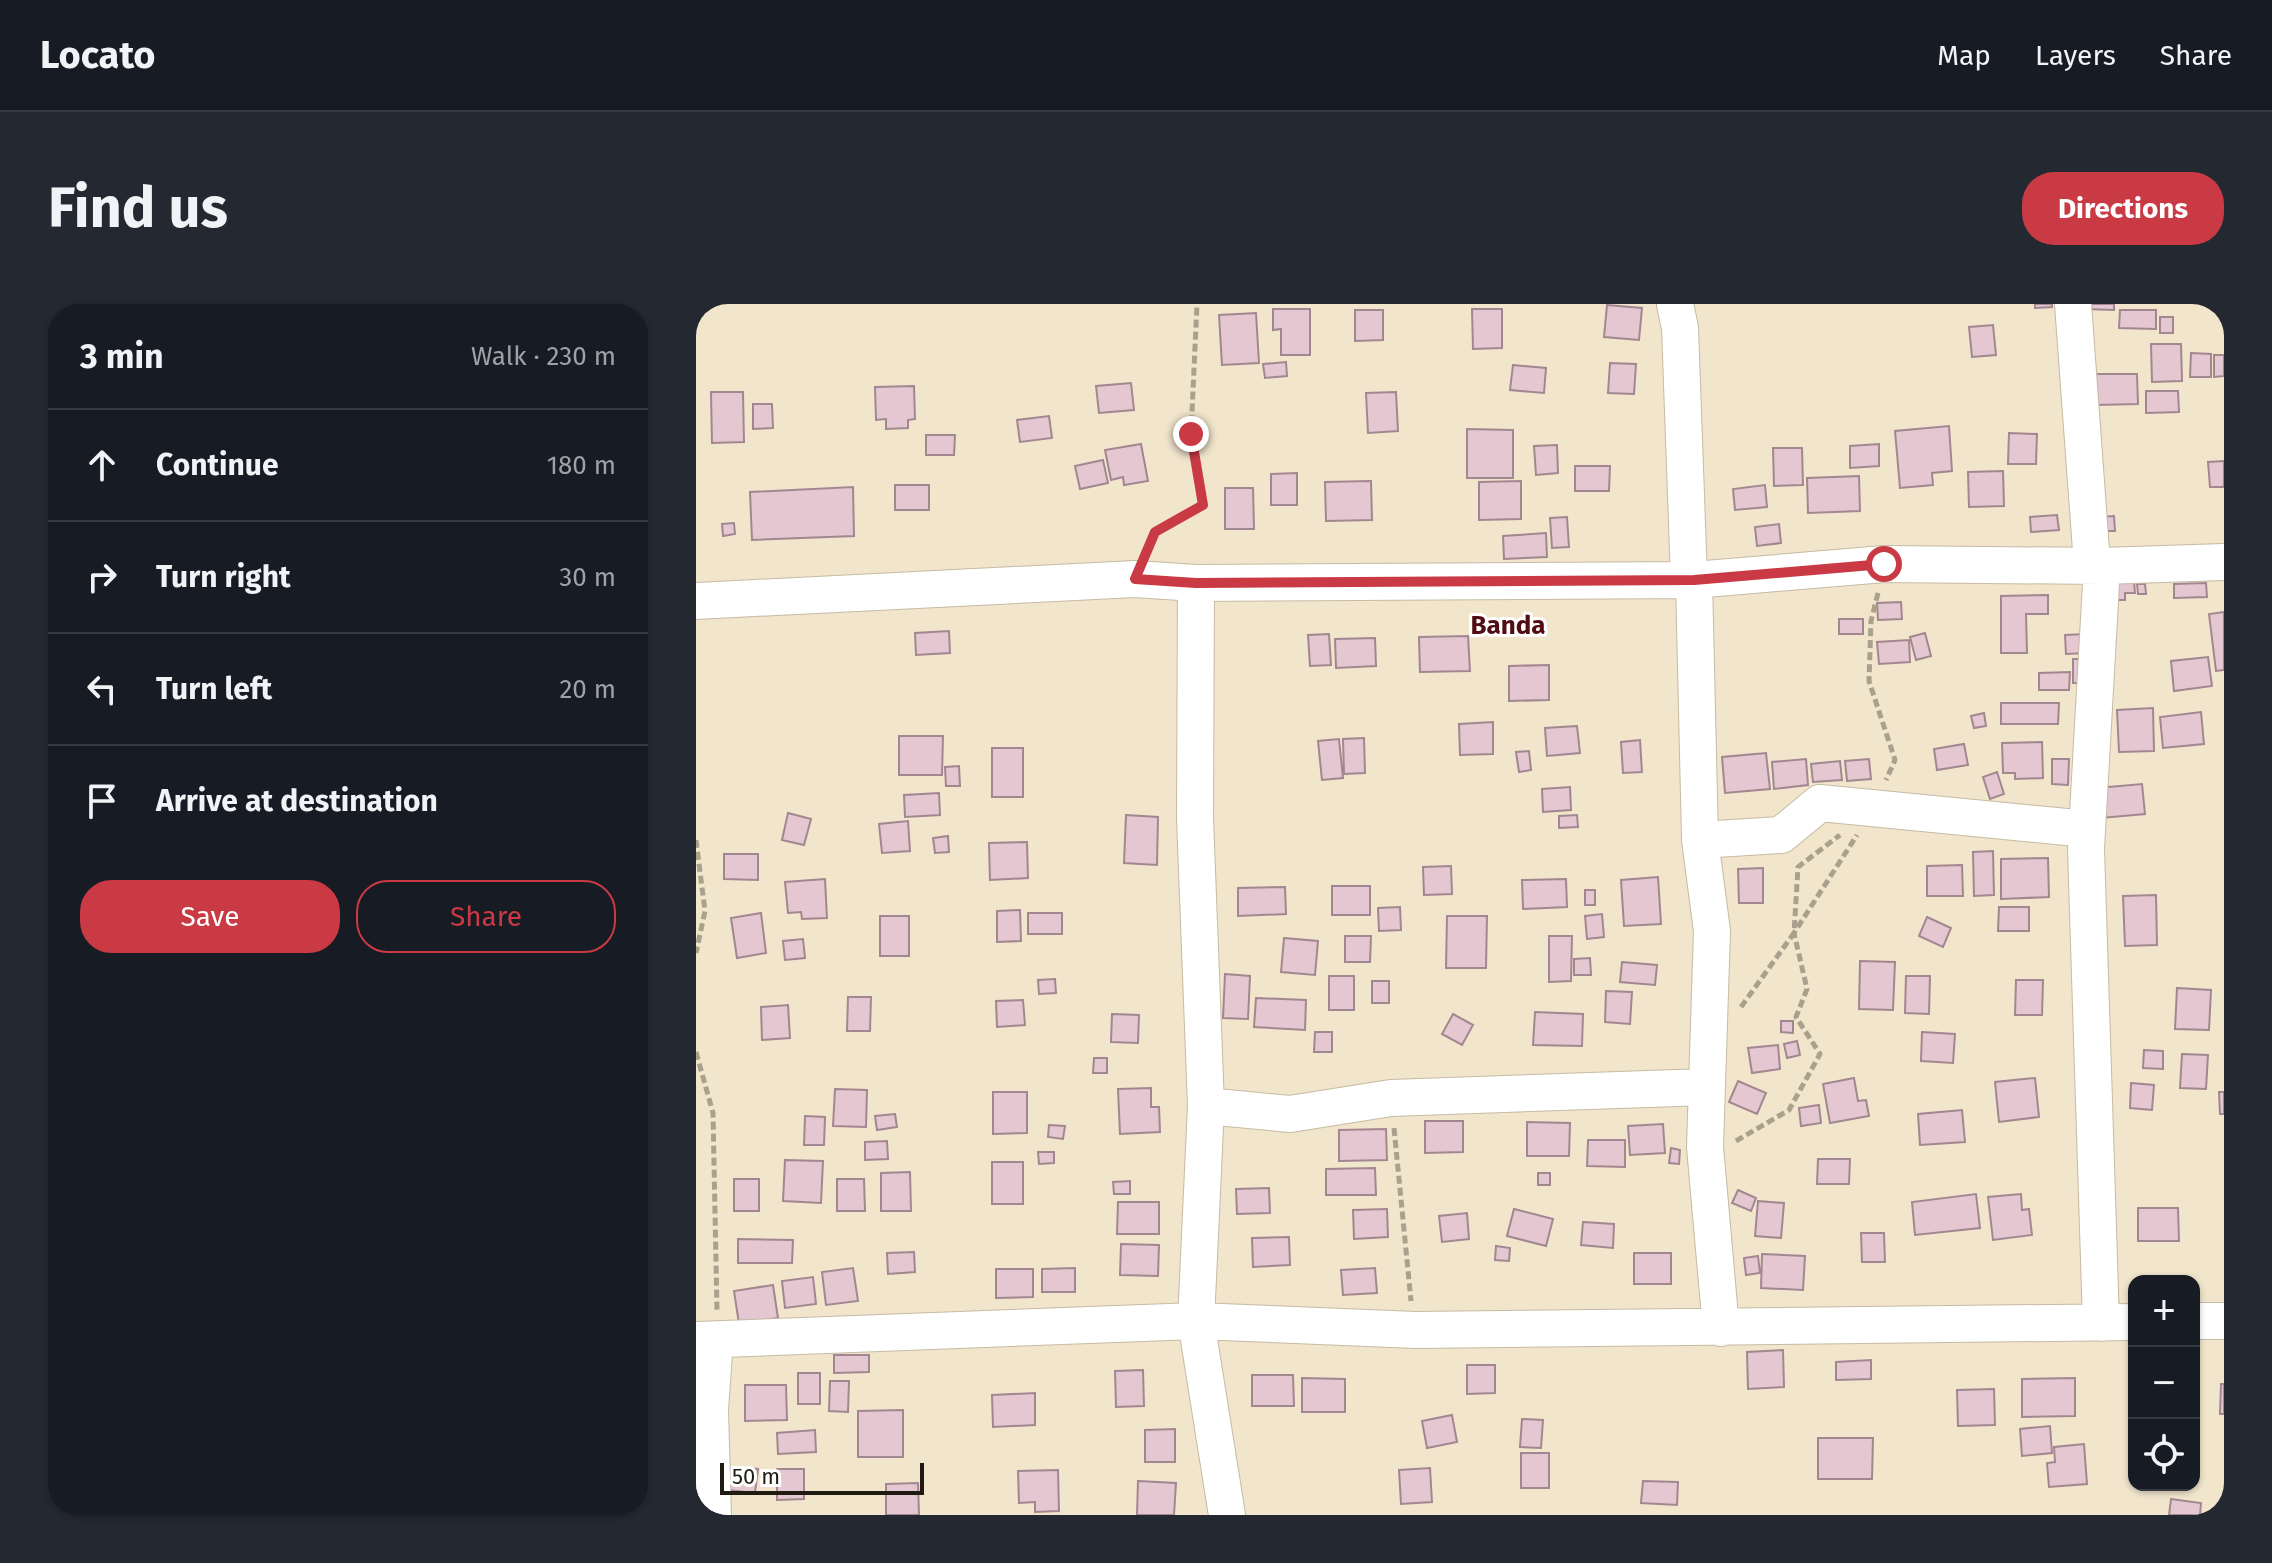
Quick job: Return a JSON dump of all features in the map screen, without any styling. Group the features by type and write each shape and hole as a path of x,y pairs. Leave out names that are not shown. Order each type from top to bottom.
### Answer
{"street":[{"path":"1675,304 1680,328 1692,580 1700,840 1712,931 1705,1147 1721,1328"},
{"path":"713,1515 706,1340 1196,1321 1416,1330 2118,1323 2087,829 2097,565 2073,304"},
{"path":"696,601 1135,579 1196,583 1692,580 1884,564 2224,562"},
{"path":"1196,583 1195,818 1206,1106 1196,1321 1227,1515"},
{"path":"1700,840 1781,835 1820,803 1872,811 2087,829"},
{"path":"1206,1106 1290,1114 1391,1098 1706,1087"},
{"path":"2200,1321 2224,1321"}],"path":[{"path":"1135,579 1155,532 1203,505 1191,434 1197,304"},
{"path":"1705,1147 1721,1150 1789,1110 1820,1054 1796,1017 1807,989 1794,933 1872,811"},
{"path":"696,840 705,911 696,953"},
{"path":"696,1052 713,1113 718,1290 706,1340"},
{"path":"1391,1098 1408,1281 1416,1330"}],"building":[{"path":"2035,304 2052,304 2052,307 2035,308"},
{"path":"2084,304 2114,304 2114,310 2084,309"},
{"path":"1607,305 1642,308 1639,340 1604,337"},
{"path":"1273,309 1310,309 1310,355 1281,355 1281,329 1273,330"},
{"path":"1472,309 1502,309 1502,348 1473,349"},
{"path":"1355,310 1383,310 1383,340 1355,341"},
{"path":"2120,310 2156,310 2156,329 2119,328"},
{"path":"1256,313 1259,363 1222,365 1219,315"},
{"path":"2160,317 2173,317 2173,333 2160,333"},
{"path":"1993,325 1996,355 1972,357 1969,327"},
{"path":"2151,344 2181,344 2182,381 2152,382"},
{"path":"2191,353 2211,354 2211,377 2190,377"},
{"path":"2214,355 2224,355 2224,376 2214,377"},
{"path":"1286,362 1287,376 1265,378 1263,364"},
{"path":"1610,363 1636,364 1634,394 1608,393"},
{"path":"1513,365 1546,368 1544,393 1510,390"},
{"path":"2095,374 2137,374 2138,404 2096,405"},
{"path":"1131,383 1134,410 1099,413 1096,386"},
{"path":"914,386 915,419 908,420 908,428 886,429 886,419 876,420 875,387"},
{"path":"2146,391 2178,391 2179,412 2146,413"},
{"path":"711,392 743,392 744,442 712,443"},
{"path":"1396,392 1398,431 1368,433 1366,393"},
{"path":"753,404 772,404 773,428 753,429"},
{"path":"1049,416 1052,438 1020,442 1017,420"},
{"path":"1949,426 1952,471 1932,473 1933,485 1900,488 1895,431"},
{"path":"1467,429 1513,430 1513,478 1467,478"},
{"path":"2009,433 2037,434 2036,464 2008,464"},
{"path":"926,435 955,435 954,455 926,455"},
{"path":"1141,444 1148,481 1124,485 1123,477 1111,480 1105,450"},
{"path":"1879,444 1879,466 1850,468 1850,446"},
{"path":"1557,445 1558,473 1536,475 1534,446"},
{"path":"1773,448 1802,448 1803,485 1774,486"},
{"path":"1103,460 1108,483 1080,489 1075,466"},
{"path":"2224,461 2224,487 2210,487 2208,462"},
{"path":"1575,466 1610,466 1609,491 1575,491"},
{"path":"2003,471 2004,506 1969,507 1968,472"},
{"path":"1297,473 1297,505 1271,505 1271,474"},
{"path":"1859,476 1860,511 1808,513 1807,478"},
{"path":"1371,481 1372,520 1326,521 1325,482"},
{"path":"1521,481 1521,519 1479,520 1479,482"},
{"path":"895,485 929,485 929,510 895,510"},
{"path":"1765,485 1767,507 1735,510 1733,489"},
{"path":"853,487 854,536 752,540 750,492"},
{"path":"1225,488 1253,488 1254,529 1225,529"},
{"path":"2057,515 2059,530 2031,532 2030,517"},
{"path":"2114,516 2115,531 2099,531 2098,517"},
{"path":"1567,517 1569,547 1552,548 1550,518"},
{"path":"734,523 735,534 723,536 722,524"},
{"path":"1779,524 1781,543 1757,546 1755,527"},
{"path":"1546,533 1547,557 1504,559 1503,536"},
{"path":"2134,581 2135,593 2125,593 2125,600 2109,600 2109,582"},
{"path":"2206,583 2207,597 2174,598 2174,584"},
{"path":"2137,584 2145,584 2146,594 2138,594"},
{"path":"2048,595 2048,614 2026,614 2027,653 2001,653 2001,596"},
{"path":"1901,602 1902,619 1878,620 1877,603"},
{"path":"2224,612 2224,670 2216,671 2209,614"},
{"path":"1839,619 1863,619 1863,634 1839,634"},
{"path":"949,631 950,653 916,655 915,633"},
{"path":"1925,633 1931,656 1916,660 1910,637"},
{"path":"1329,634 1331,665 1310,666 1308,635"},
{"path":"2086,634 2087,653 2066,654 2065,635"},
{"path":"1468,636 1470,671 1420,672 1419,637"},
{"path":"1375,638 1376,666 1336,668 1335,639"},
{"path":"1909,640 1910,662 1879,664 1877,642"},
{"path":"2208,657 2212,686 2174,691 2171,661"},
{"path":"2073,659 2088,659 2088,683 2073,683"},
{"path":"1549,665 1549,700 1509,701 1509,666"},
{"path":"2070,672 2069,690 2039,690 2039,673"},
{"path":"2001,703 2059,703 2058,724 2001,724"},
{"path":"2153,708 2154,751 2119,752 2117,710"},
{"path":"2201,712 2204,744 2163,748 2160,717"},
{"path":"1984,713 1986,726 1974,728 1971,716"},
{"path":"1493,722 1493,754 1460,755 1459,724"},
{"path":"1577,726 1580,753 1547,756 1545,728"},
{"path":"899,736 943,736 942,775 899,775"},
{"path":"1364,738 1365,773 1344,774 1343,739"},
{"path":"1339,739 1343,778 1322,780 1318,741"},
{"path":"1640,740 1642,772 1623,773 1621,742"},
{"path":"2042,742 2043,778 2015,779 2015,773 2003,773 2002,743"},
{"path":"1964,744 1968,765 1937,770 1934,749"},
{"path":"992,748 1023,748 1023,797 992,797"},
{"path":"1529,751 1531,770 1519,772 1516,752"},
{"path":"1766,753 1770,789 1725,793 1722,757"},
{"path":"1806,759 1808,785 1774,789 1772,762"},
{"path":"1869,759 1871,779 1847,781 1845,761"},
{"path":"2052,759 2069,759 2068,785 2052,784"},
{"path":"1840,761 1842,780 1813,782 1811,764"},
{"path":"959,766 960,786 946,786 945,767"},
{"path":"1997,772 2004,794 1990,799 1983,777"},
{"path":"2142,784 2145,814 2101,818 2098,788"},
{"path":"1570,787 1571,810 1543,812 1542,789"},
{"path":"939,793 940,815 905,817 904,795"},
{"path":"788,813 811,819 804,845 782,840"},
{"path":"1126,815 1158,817 1157,865 1124,863"},
{"path":"1577,815 1578,827 1559,828 1559,816"},
{"path":"908,821 910,851 882,853 879,824"},
{"path":"948,836 949,852 935,853 933,838"},
{"path":"1027,842 1028,878 990,880 989,843"},
{"path":"1993,851 1994,895 1974,896 1973,852"},
{"path":"724,854 758,854 758,880 724,879"},
{"path":"2048,858 2049,897 2001,899 2001,859"},
{"path":"1962,865 1963,896 1927,896 1927,866"},
{"path":"1451,866 1452,894 1424,895 1423,867"},
{"path":"1763,868 1763,903 1739,903 1738,869"},
{"path":"1658,877 1661,924 1624,926 1621,880"},
{"path":"825,879 827,918 802,919 801,912 788,913 785,882"},
{"path":"1566,879 1567,907 1523,909 1522,880"},
{"path":"1332,886 1370,886 1370,915 1332,915"},
{"path":"1285,887 1286,914 1238,916 1238,888"},
{"path":"1585,890 1595,890 1595,905 1585,905"},
{"path":"2156,895 2157,945 2125,946 2123,896"},
{"path":"1400,907 1401,930 1379,931 1378,908"},
{"path":"1999,907 2029,907 2029,931 1998,931"},
{"path":"1020,910 1021,941 997,942 997,911"},
{"path":"761,913 766,953 737,958 731,918"},
{"path":"1028,913 1062,913 1062,934 1028,934"},
{"path":"1602,914 1604,937 1587,939 1585,916"},
{"path":"880,916 909,916 909,956 880,956"},
{"path":"1447,916 1487,916 1486,968 1446,968"},
{"path":"1927,917 1951,928 1943,947 1919,936"},
{"path":"1345,936 1371,936 1370,962 1345,962"},
{"path":"1549,936 1572,936 1571,981 1549,982"},
{"path":"1284,938 1318,941 1315,975 1281,972"},
{"path":"803,939 805,958 785,960 783,941"},
{"path":"1590,958 1591,975 1574,975 1574,959"},
{"path":"1860,961 1895,962 1893,1010 1859,1009"},
{"path":"1622,962 1657,965 1655,985 1620,982"},
{"path":"1225,974 1250,976 1248,1019 1223,1018"},
{"path":"1329,976 1354,976 1354,1010 1329,1010"},
{"path":"1906,976 1930,976 1929,1014 1905,1013"},
{"path":"1055,979 1056,993 1039,994 1038,980"},
{"path":"2016,980 2043,980 2042,1015 2015,1015"},
{"path":"1372,981 1389,981 1389,1003 1372,1003"},
{"path":"2177,988 2211,990 2209,1030 2175,1029"},
{"path":"1606,991 1632,992 1630,1024 1605,1022"},
{"path":"848,997 871,997 870,1031 847,1031"},
{"path":"1256,998 1306,1000 1305,1030 1254,1027"},
{"path":"1023,1000 1025,1025 997,1027 996,1001"},
{"path":"788,1005 790,1038 762,1040 761,1007"},
{"path":"1535,1012 1583,1014 1582,1046 1533,1045"},
{"path":"1112,1014 1139,1015 1138,1043 1111,1042"},
{"path":"1453,1014 1473,1025 1462,1045 1442,1034"},
{"path":"1781,1021 1793,1021 1793,1033 1781,1032"},
{"path":"1315,1032 1332,1032 1332,1052 1314,1052"},
{"path":"1922,1032 1955,1034 1953,1063 1921,1061"},
{"path":"1797,1041 1800,1055 1787,1058 1784,1044"},
{"path":"1778,1045 1780,1069 1752,1073 1748,1048"},
{"path":"2144,1050 2163,1051 2163,1069 2143,1068"},
{"path":"2182,1054 2208,1055 2206,1089 2180,1088"},
{"path":"1094,1058 1107,1058 1107,1073 1093,1073"},
{"path":"1854,1078 1858,1101 1866,1100 1869,1116 1830,1123 1823,1084"},
{"path":"2035,1078 2039,1117 1999,1122 1995,1082"},
{"path":"1738,1081 1766,1093 1757,1114 1729,1102"},
{"path":"2131,1083 2154,1085 2152,1110 2130,1108"},
{"path":"1151,1088 1151,1107 1159,1107 1160,1132 1120,1134 1118,1089"},
{"path":"835,1089 867,1090 866,1127 833,1126"},
{"path":"993,1092 1027,1092 1027,1133 993,1134"},
{"path":"2219,1092 2224,1092 2224,1114 2220,1114"},
{"path":"1819,1105 1821,1123 1801,1126 1799,1108"},
{"path":"1962,1110 1965,1142 1920,1145 1918,1114"},
{"path":"895,1114 897,1127 877,1130 875,1116"},
{"path":"805,1116 825,1117 824,1145 804,1145"},
{"path":"1425,1121 1463,1121 1463,1152 1425,1153"},
{"path":"1527,1122 1570,1123 1569,1156 1527,1156"},
{"path":"1663,1124 1665,1153 1630,1155 1628,1126"},
{"path":"1049,1125 1065,1126 1063,1139 1048,1137"},
{"path":"1386,1129 1387,1160 1339,1161 1339,1130"},
{"path":"1588,1140 1625,1140 1625,1167 1587,1166"},
{"path":"887,1141 888,1159 865,1160 865,1142"},
{"path":"1671,1148 1680,1150 1679,1164 1669,1163"},
{"path":"1038,1152 1054,1152 1054,1163 1039,1164"},
{"path":"1818,1159 1850,1159 1849,1184 1817,1184"},
{"path":"785,1160 823,1161 821,1203 783,1201"},
{"path":"992,1162 1023,1162 1023,1204 992,1204"},
{"path":"1375,1168 1376,1195 1326,1195 1326,1169"},
{"path":"910,1172 911,1211 881,1211 881,1173"},
{"path":"1538,1173 1550,1173 1550,1185 1538,1185"},
{"path":"734,1179 759,1179 759,1211 734,1211"},
{"path":"837,1179 864,1179 865,1211 837,1211"},
{"path":"1130,1181 1130,1194 1114,1194 1113,1182"},
{"path":"1269,1188 1270,1213 1237,1214 1236,1189"},
{"path":"1738,1190 1756,1198 1751,1211 1732,1203"},
{"path":"1976,1194 1980,1228 1915,1235 1912,1202"},
{"path":"2021,1194 2022,1210 2029,1209 2032,1235 1993,1240 1988,1197"},
{"path":"1758,1201 1784,1203 1781,1238 1755,1236"},
{"path":"1118,1202 1159,1202 1159,1234 1117,1234"},
{"path":"2138,1208 2178,1208 2179,1241 2138,1241"},
{"path":"1387,1209 1388,1237 1354,1239 1353,1210"},
{"path":"1514,1209 1553,1219 1546,1246 1507,1236"},
{"path":"1467,1213 1469,1239 1442,1242 1439,1216"},
{"path":"1583,1222 1614,1224 1613,1248 1581,1245"},
{"path":"1861,1233 1884,1233 1885,1262 1862,1262"},
{"path":"1289,1237 1290,1265 1253,1267 1252,1238"},
{"path":"738,1239 793,1240 792,1263 738,1263"},
{"path":"1121,1244 1159,1245 1158,1276 1120,1275"},
{"path":"1496,1246 1510,1248 1509,1261 1495,1260"},
{"path":"914,1252 915,1272 888,1274 887,1253"},
{"path":"1634,1253 1671,1253 1671,1284 1634,1284"},
{"path":"1762,1254 1805,1256 1803,1290 1761,1288"},
{"path":"1758,1256 1760,1273 1746,1275 1744,1258"},
{"path":"853,1268 858,1301 826,1305 822,1272"},
{"path":"1075,1268 1075,1292 1042,1292 1042,1269"},
{"path":"1375,1268 1377,1293 1343,1295 1341,1270"},
{"path":"996,1269 1033,1269 1033,1297 996,1298"},
{"path":"813,1277 816,1304 785,1308 782,1281"},
{"path":"773,1285 778,1318 739,1324 734,1291"},
{"path":"1783,1350 1784,1387 1748,1389 1747,1352"},
{"path":"834,1355 869,1355 869,1372 834,1373"},
{"path":"1871,1360 1871,1379 1836,1380 1836,1362"},
{"path":"1467,1365 1495,1365 1495,1393 1467,1394"},
{"path":"1143,1370 1144,1406 1116,1407 1115,1371"},
{"path":"798,1373 820,1373 820,1404 798,1404"},
{"path":"1252,1375 1293,1375 1294,1406 1252,1406"},
{"path":"1302,1378 1345,1379 1345,1412 1302,1412"},
{"path":"2075,1378 2075,1416 2022,1417 2022,1379"},
{"path":"830,1381 849,1381 848,1412 829,1411"},
{"path":"2221,1384 2224,1384 2224,1414 2220,1414"},
{"path":"745,1385 786,1385 787,1420 745,1421"},
{"path":"1994,1389 1995,1425 1958,1426 1957,1390"},
{"path":"1035,1393 1035,1425 993,1427 992,1395"},
{"path":"903,1410 903,1457 858,1457 858,1411"},
{"path":"1452,1415 1457,1442 1427,1448 1422,1421"},
{"path":"1522,1419 1543,1420 1541,1448 1520,1447"},
{"path":"2050,1426 2052,1453 2022,1456 2020,1429"},
{"path":"1175,1429 1175,1462 1145,1462 1145,1430"},
{"path":"815,1430 816,1452 778,1454 777,1433"},
{"path":"1818,1438 1873,1438 1872,1479 1818,1479"},
{"path":"2084,1444 2087,1484 2049,1487 2047,1463 2055,1462 2054,1447"},
{"path":"1521,1453 1549,1453 1549,1488 1521,1488"},
{"path":"730,1467 758,1469 755,1493 728,1490"},
{"path":"1430,1468 1432,1502 1401,1504 1399,1470"},
{"path":"777,1469 804,1469 804,1499 777,1500"},
{"path":"1058,1470 1059,1511 1035,1512 1035,1502 1019,1503 1018,1471"},
{"path":"1138,1481 1176,1483 1174,1515 1137,1515"},
{"path":"1643,1481 1678,1482 1677,1505 1641,1503"},
{"path":"918,1483 919,1515 886,1515 886,1484"},
{"path":"2171,1499 2201,1503 2200,1515 2169,1515"}],"district":[{"name":"Banda","path":"1508,625"}],"route":[{"path":"1191,434 1203,505 1155,532 1135,579 1196,583 1694,580 1884,564"}]}
